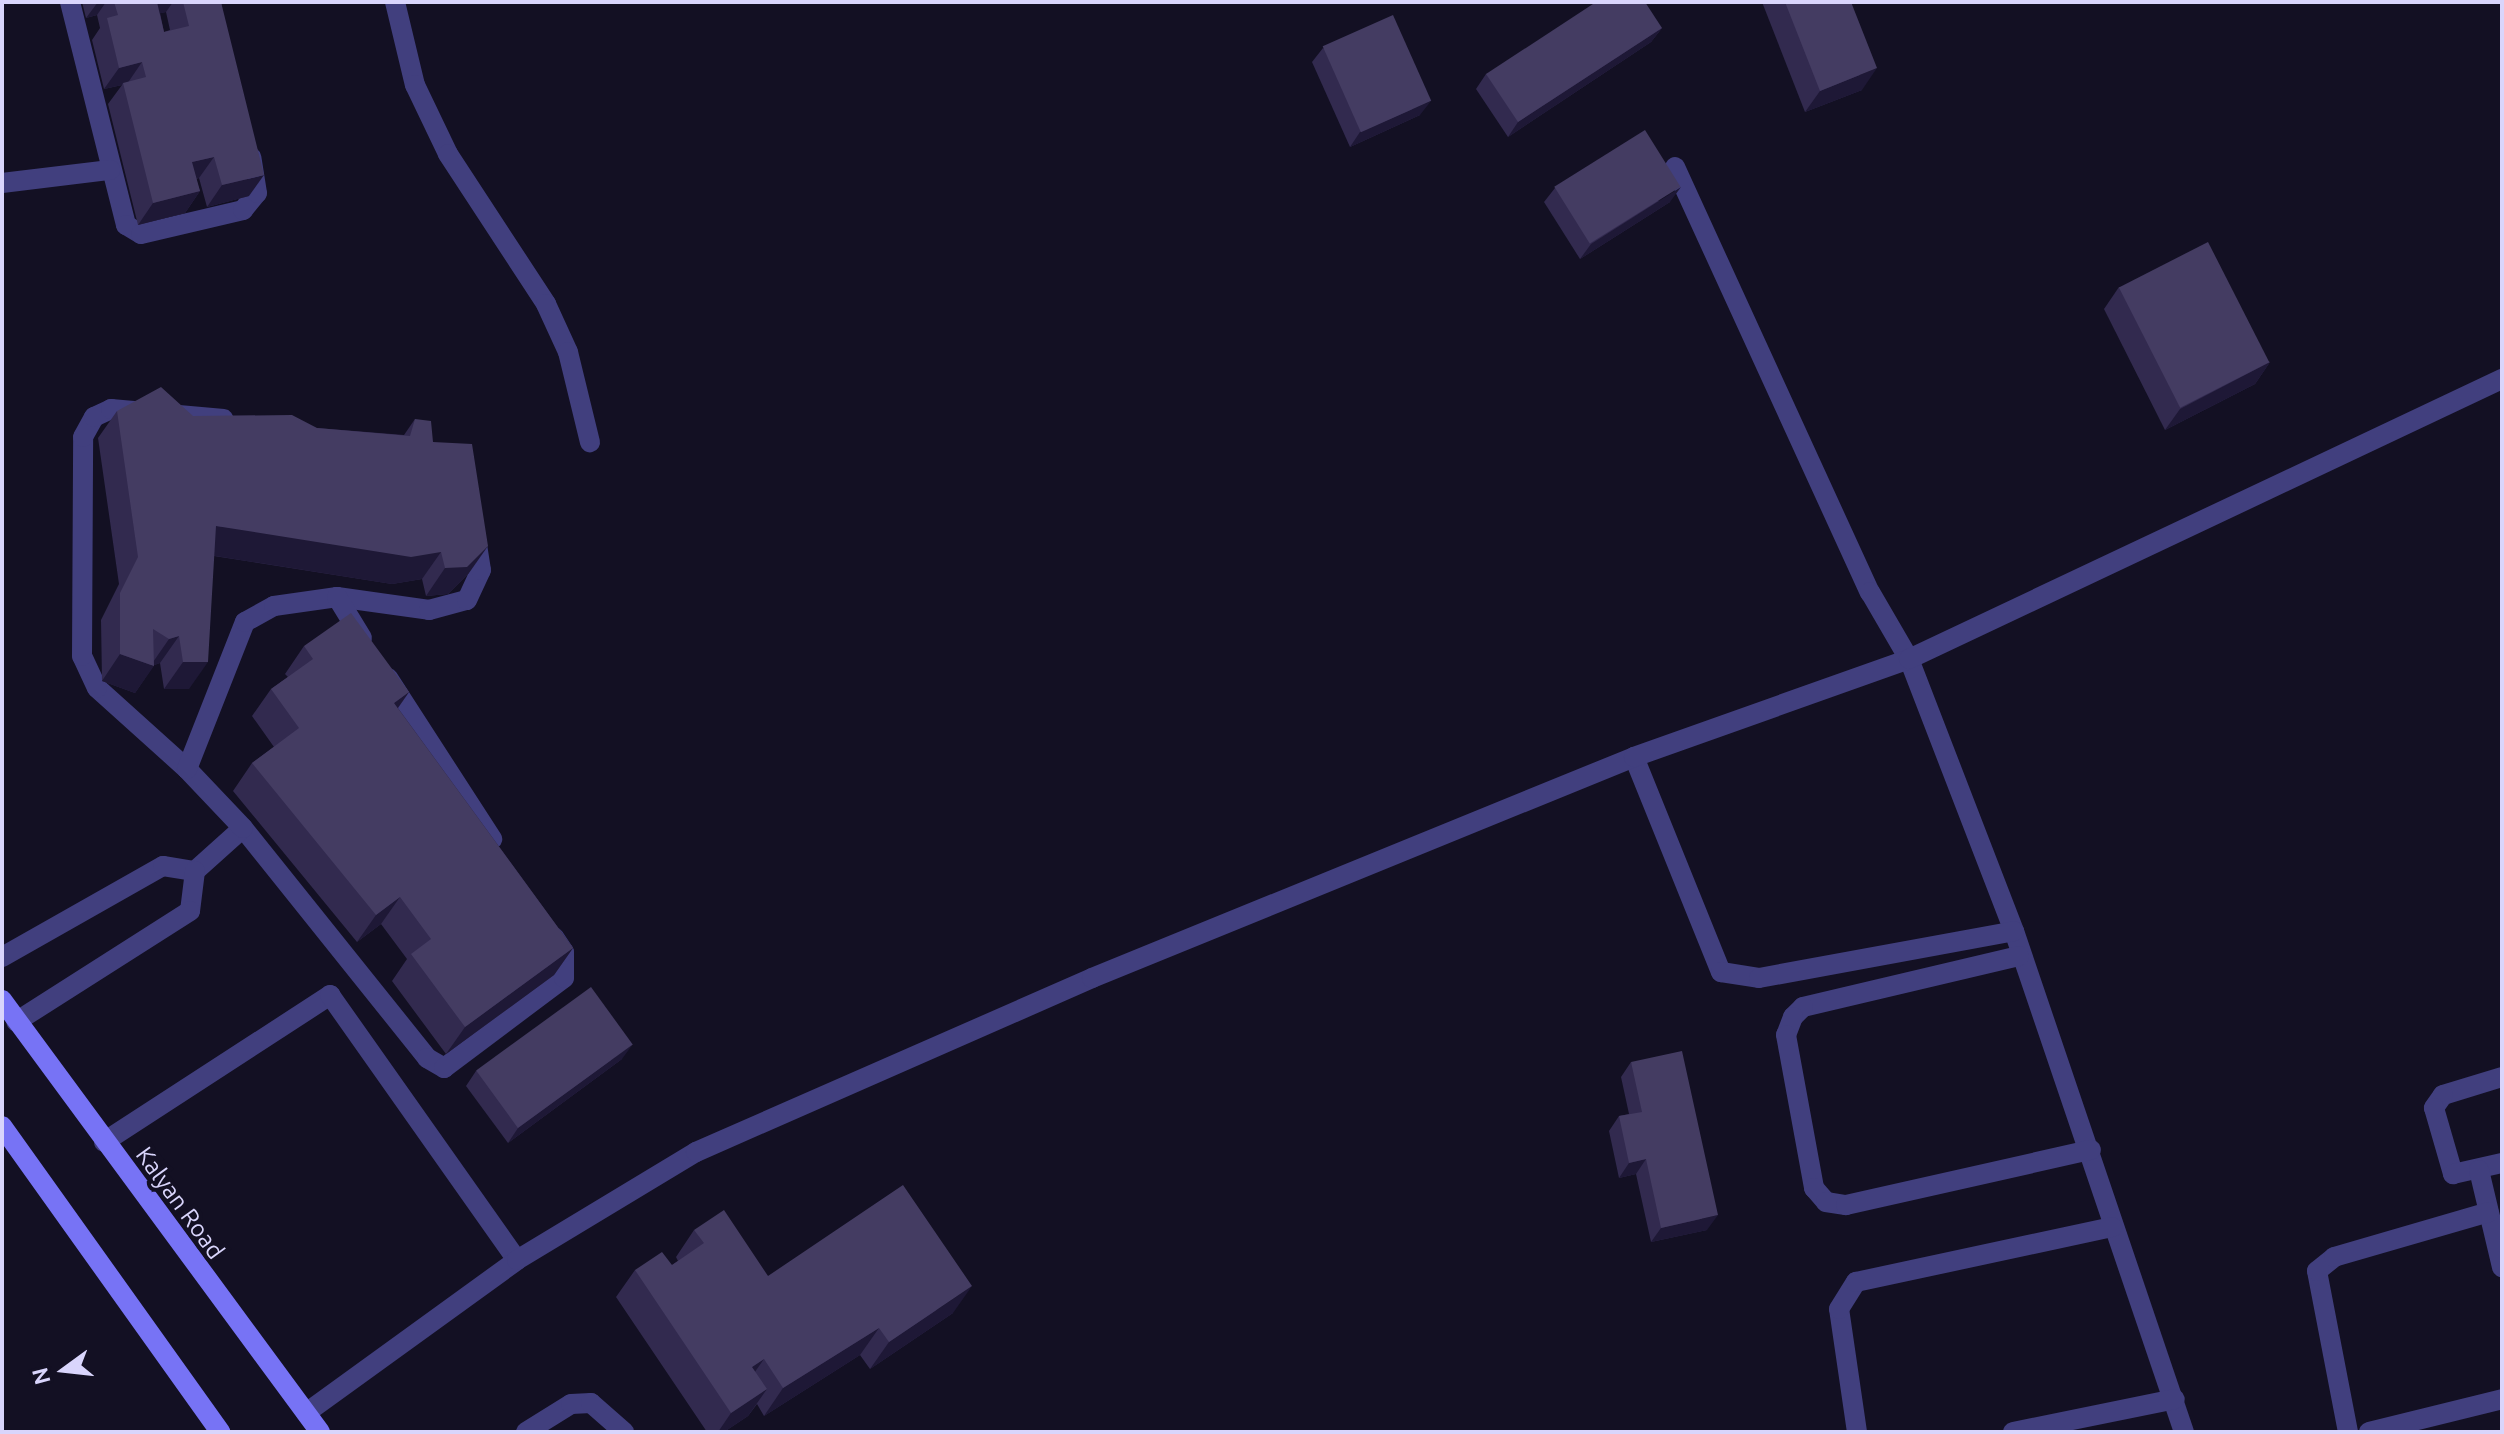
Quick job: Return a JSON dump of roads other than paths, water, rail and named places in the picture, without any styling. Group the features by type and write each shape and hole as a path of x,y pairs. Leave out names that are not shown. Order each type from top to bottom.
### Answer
{"main road":[{"name":"Kalyan Road","path":"2,1000 320,1432"},
{"path":"2,1126 220,1432"}],"street":[{"path":"70,2 126,225 141,234 243,210 257,193 246,137"},
{"path":"395,2 415,85 441,140 546,304 568,352 590,442"},
{"path":"1675,167 1870,592 1909,659 2014,931 2019,956 2091,1150 2112,1227 2175,1399 2184,1432"},
{"path":"2,183 110,170"},
{"path":"306,1413 517,1260 696,1152 1092,978 1634,757 1909,659 2502,379"},
{"path":"241,422 111,409 94,417 83,437 82,656 97,688 187,769 243,828 427,1058 444,1068 564,978 564,952 539,913"},
{"path":"187,769 245,622 274,606 337,597 429,610 467,600 481,570 473,514"},
{"path":"337,597 506,861"},
{"path":"1634,757 1721,972 1759,978 2014,931"},
{"path":"16,1022 190,911 195,871 243,828"},
{"path":"2,957 163,866 195,871"},
{"path":"2019,956 1803,1007 1793,1017 1786,1035 1814,1188 1826,1202 1846,1205 2091,1150"},
{"path":"104,1142 330,995 517,1260"},
{"path":"2502,1077 2435,1100 2453,1174 2502,1163"},
{"path":"2479,1170 2502,1267"},
{"path":"2348,1432 2317,1271 2334,1257 2489,1212"},
{"path":"1857,1432 1839,1309 1856,1282 2112,1227"},
{"path":"2013,1432 2175,1399"},
{"path":"2369,1432 2502,1399"},
{"path":"526,1432 571,1404 591,1403 624,1432"}]}
